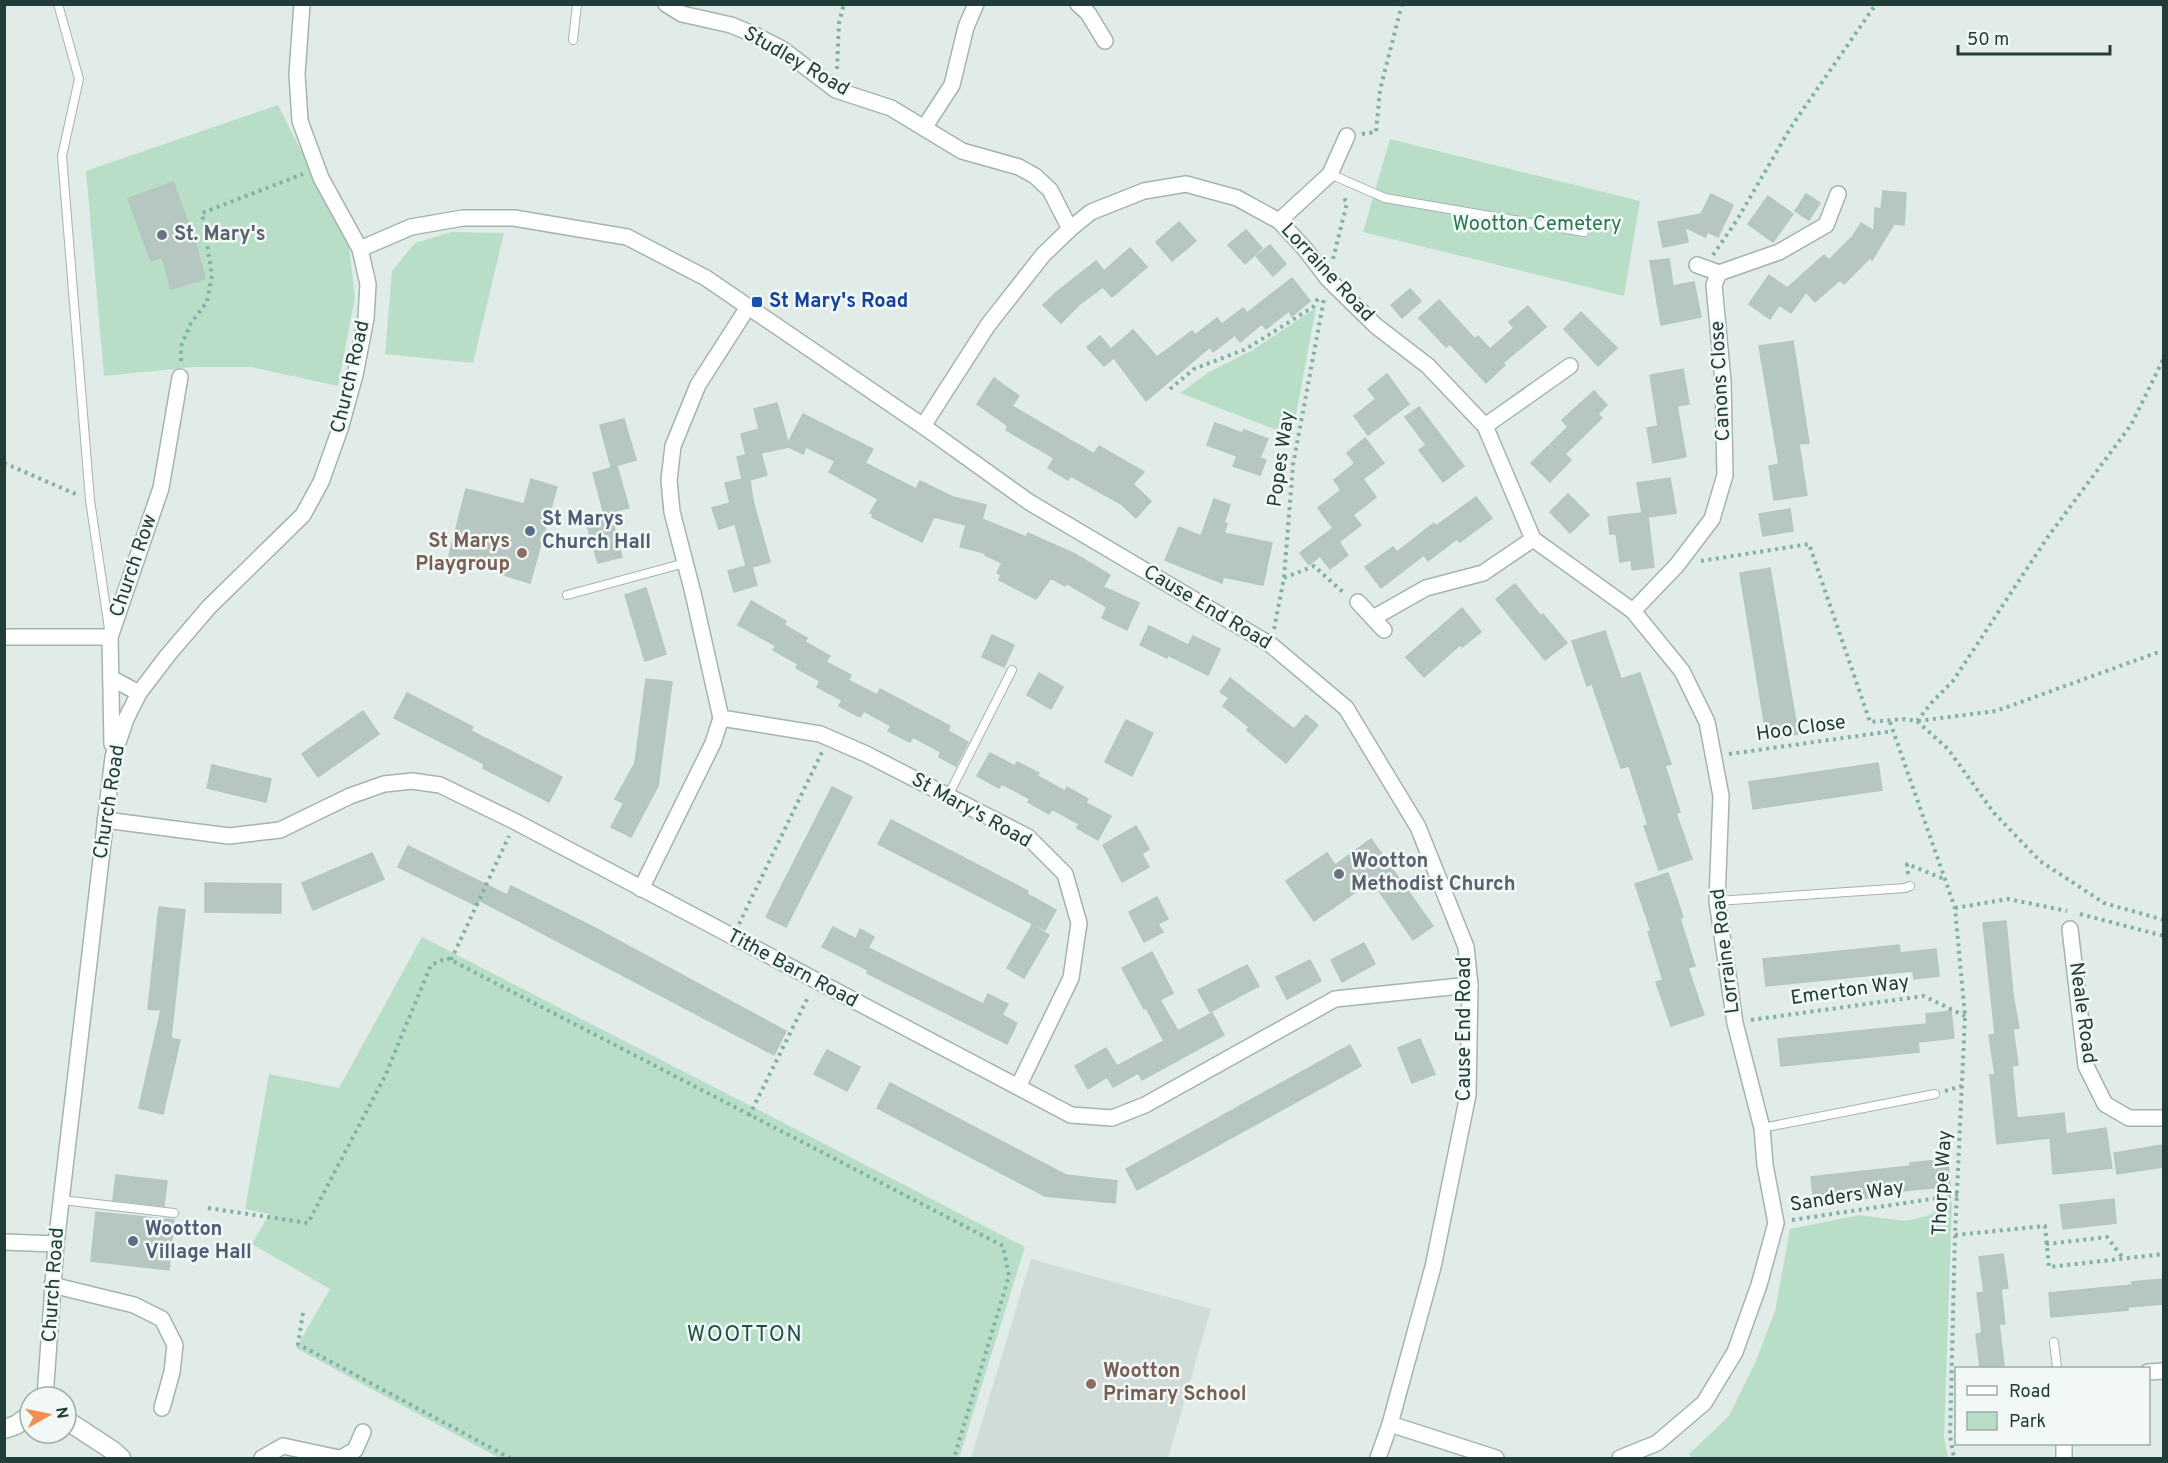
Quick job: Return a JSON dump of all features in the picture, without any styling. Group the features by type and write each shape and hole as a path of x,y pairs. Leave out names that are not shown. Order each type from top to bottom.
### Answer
{"street":[{"name":"Church Road","path":"46,1385 56,1244 113,757 126,719 140,693 168,655 209,607 303,515 321,482 340,429 355,375 366,318 368,284 360,249 318,169 300,121 297,74 302,4"},
{"name":"Studley Road","path":"666,4 682,14 731,26 754,35 782,49 836,90 891,108 962,151 1019,167 1035,176 1050,190 1070,229"},
{"path":"924,128 952,85 966,27 976,4"},
{"path":"1078,4 1088,14 1105,41"},
{"path":"1280,221 1330,174 1347,136"},
{"name":"Lorraine Road","path":"923,426 988,325 1042,255 1091,212 1144,191 1186,184 1237,198 1280,221 1328,280 1376,326 1428,366 1485,426 1533,539 1633,611 1682,671 1707,722 1721,795 1717,901 1735,1022 1762,1128 1776,1223 1760,1285 1735,1352 1704,1403 1657,1443 1620,1458"},
{"path":"1706,269 1779,252 1826,225 1838,194"},
{"name":"Cause End Road","path":"360,249 411,227 463,218 514,218 627,237 706,278 923,426 1029,502 1271,645 1346,708 1418,827 1466,947 1470,985 1468,1095 1432,1267 1390,1424 1378,1458"},
{"name":"Canons Close","path":"1633,611 1677,565 1712,519 1725,475 1723,381 1714,285 1706,269"},
{"path":"641,889 713,743 721,718 672,512 669,480 673,446 698,385 748,306"},
{"path":"1485,426 1570,366"},
{"name":"Church Row","path":"113,757 110,637 161,488 180,377"},
{"path":"1358,602 1378,624 1426,588 1484,573 1533,539"},
{"path":"4,637 110,637"},
{"path":"111,678 140,693"},
{"name":"St Mary's Road","path":"721,718 829,738 866,754 1028,837 1065,874 1079,923 1071,978 1018,1087"},
{"name":"Tithe Barn Road","path":"105,820 229,836 280,830 350,796 384,784 412,781 440,785 516,822 1071,1115 1112,1118 1145,1105 1335,999 1470,985"},
{"name":"Neale Road","path":"2070,929 2086,1066 2105,1104 2129,1118 2163,1118"},
{"path":"4,1242 56,1244"},
{"path":"52,1285 134,1305 162,1319 175,1345 172,1372 162,1408"},
{"path":"4,1429 18,1424"},
{"path":"1390,1424 1496,1458"},
{"path":"78,1428 121,1458"},
{"path":"262,1458 284,1446 340,1458 355,1450 363,1432"}],"lane":[{"path":"58,4 79,79 62,156 90,500 110,637"},
{"path":"573,40 577,4"},
{"path":"1330,174 1385,198 1584,232"},
{"path":"567,595 685,563"},
{"path":"948,796 1012,670"},
{"path":"1717,901 1910,886"},
{"path":"1762,1128 1935,1094"},
{"path":"62,1200 174,1213"},
{"path":"2054,1342 2057,1367"}],"path":[{"path":"836,90 839,24 844,4"},
{"path":"1347,136 1376,132 1380,90 1402,4"},
{"path":"1706,269 1791,127 1876,4"},
{"path":"180,377 181,346 191,323 207,302 212,275 202,213 318,169"},
{"path":"1170,389 1194,369 1246,349 1313,307 1328,280 1347,203 1330,174"},
{"name":"Popes Way","path":"1271,645 1284,578 1293,465 1328,280"},
{"path":"1917,721 1953,681 2047,538 2131,425 2163,358"},
{"path":"4,463 90,500"},
{"path":"1677,565 1809,544 1870,722 1904,719 1917,721 1996,711 2163,652"},
{"path":"1284,578 1314,566 1340,592 1358,602"},
{"path":"1917,721 1948,749 1994,813 2040,861 2104,903 2163,920"},
{"name":"Thorpe Way","path":"1890,722 1955,909 1965,1016 1955,1235 1950,1436 1954,1458"},
{"name":"Hoo Close","path":"1714,756 1893,731"},
{"path":"733,937 829,738"},
{"path":"450,960 516,822"},
{"path":"1910,886 1907,864 1945,879"},
{"path":"208,1208 308,1223 385,1077 431,965 447,958 1003,1246 1009,1276 954,1458"},
{"path":"750,1116 816,981"},
{"name":"Emerton Way","path":"1735,1022 1924,996 1965,1016"},
{"name":"Sanders Way","path":"1776,1223 1958,1195"},
{"path":"1955,1235 2045,1226 2049,1267"},
{"path":"2049,1267 2046,1244 2107,1237 2123,1258"},
{"path":"2049,1267 2163,1254"},
{"path":"303,1313 298,1344 510,1458"}],"shaded area":[{"name":"Wootton Primary School","path":"1031,1259 1211,1309 1168,1458 971,1458"}],"green space":[{"path":"278,105 349,246 355,297 338,386 251,367 194,367 104,376 86,171"},
{"name":"Wootton Cemetery","path":"1390,139 1640,201 1624,296 1363,232"},
{"path":"452,232 504,233 473,363 385,354 392,271 415,243"},
{"path":"1316,308 1292,436 1180,393 1209,372 1251,351"},
{"path":"422,937 1025,1247 959,1458 499,1458 296,1348 330,1289 252,1244 269,1214 245,1209 269,1074 339,1088"},
{"path":"1952,1201 1944,1438 1948,1458 1692,1458 1689,1454 1729,1416 1755,1363 1775,1311 1790,1229 1859,1215 1905,1221 1930,1215"}],"building":[{"name":"St. Mary's","path":"173,182 196,245 205,279 171,289 162,257 151,261 128,199"},
{"path":"1883,191 1906,193 1904,225 1894,224 1872,260 1871,257 1844,284 1840,280 1815,302 1806,292 1791,313 1779,305 1770,319 1749,304 1769,275 1787,288 1824,255 1828,259 1824,265 1853,236 1861,223 1874,231 1875,208 1881,209"},
{"path":"1711,194 1733,205 1718,237 1708,232 1705,237 1685,227 1688,242 1663,247 1658,222 1701,214"},
{"path":"1806,194 1820,203 1809,220 1795,211"},
{"path":"1768,196 1793,214 1773,242 1748,224"},
{"path":"1179,222 1196,241 1172,261 1156,242"},
{"path":"1246,230 1262,248 1245,264 1228,245"},
{"path":"1270,245 1286,264 1273,276 1256,256"},
{"path":"1130,248 1147,267 1112,297 1103,287 1080,304 1061,323 1043,305 1096,261 1104,271"},
{"path":"1669,259 1673,286 1694,282 1701,317 1661,325 1650,261"},
{"path":"1292,278 1310,301 1292,316 1289,311 1266,329 1262,324 1240,342 1235,335 1213,352 1210,347 1146,401 1114,358 1104,366 1087,347 1100,336 1111,349 1133,330 1157,357 1192,331 1195,335 1217,318 1222,324 1243,308 1247,313"},
{"path":"1410,289 1421,301 1402,318 1391,305"},
{"path":"1439,300 1475,339 1478,336 1490,349 1514,328 1509,322 1528,306 1546,327 1503,363 1505,365 1486,383 1450,344 1446,347 1419,318"},
{"path":"1581,312 1617,348 1598,366 1564,329"},
{"path":"1793,341 1809,443 1799,444 1807,495 1774,500 1769,466 1779,464 1759,346"},
{"path":"1683,369 1689,404 1677,406 1686,457 1653,463 1647,428 1658,426 1650,375"},
{"path":"1387,374 1409,404 1368,435 1354,416 1376,399 1368,389"},
{"path":"994,378 1019,396 1012,406 1094,454 1099,446 1144,472 1133,484 1151,501 1136,518 1121,504 1071,476 1068,480 1048,468 1054,458 1006,430 1008,426 977,404"},
{"path":"1594,391 1607,405 1598,414 1602,418 1565,454 1571,460 1550,482 1531,463 1568,427 1562,420"},
{"path":"777,403 788,443 803,414 873,449 865,463 916,489 920,481 953,497 986,505 982,519 1026,537 1028,533 1075,554 1110,575 1103,587 1139,603 1127,630 1102,618 1107,607 1066,583 1065,586 1051,578 1036,599 999,580 1001,575 997,573 1002,563 985,553 960,547 966,525 934,517 922,542 872,517 873,514 870,513 878,499 829,472 835,461 806,447 803,454 789,447 761,453 767,475 750,480 753,501 770,562 752,567 757,585 734,592 728,571 746,566 735,524 719,529 712,508 730,503 725,483 742,479 737,457 746,455 741,434 759,429 754,409"},
{"path":"1419,407 1464,466 1443,482 1419,450 1426,445 1405,417"},
{"path":"624,419 636,460 611,467 600,425"},
{"path":"1215,423 1268,439 1260,458 1266,460 1260,475 1233,466 1237,456 1207,445"},
{"path":"1365,438 1384,463 1363,479 1376,497 1353,515 1361,525 1339,542 1348,555 1330,569 1320,556 1309,565 1300,553 1333,528 1318,508 1341,490 1334,480 1355,463 1347,453"},
{"path":"617,466 629,508 604,514 593,473"},
{"path":"1670,478 1676,513 1648,517 1654,567 1632,570 1631,560 1620,562 1616,534 1610,534 1608,517 1642,513 1637,483"},
{"path":"531,479 557,487 530,583 504,575 505,571 449,556 466,489 524,504"},
{"path":"1568,494 1589,515 1570,533 1550,512"},
{"path":"1476,497 1492,518 1460,542 1457,539 1428,561 1424,555 1381,588 1365,567 1393,547 1397,552 1434,523 1436,526"},
{"path":"1214,499 1230,505 1224,523 1227,524 1224,533 1272,543 1263,585 1223,577 1222,583 1165,560 1179,527 1201,536"},
{"path":"1790,509 1793,531 1763,536 1759,514"},
{"path":"611,515 622,557 598,563 586,522"},
{"path":"1770,568 1798,734 1767,740 1740,573"},
{"path":"1515,584 1567,643 1545,660 1496,599"},
{"path":"646,588 666,654 645,661 625,595"},
{"path":"751,601 786,621 784,625 807,638 805,642 830,656 826,662 851,675 848,680 877,695 880,689 950,726 948,731 968,742 956,766 939,757 941,752 913,737 910,742 888,731 891,726 864,711 860,717 839,706 842,700 817,687 820,681 796,668 798,664 773,650 776,646 738,625"},
{"path":"1462,608 1481,632 1462,647 1460,645 1424,677 1406,657"},
{"path":"1149,626 1188,645 1193,636 1220,649 1208,675 1168,655 1167,658 1140,645"},
{"path":"1605,631 1621,679 1640,673 1671,764 1665,766 1680,812 1676,813 1692,859 1659,870 1644,826 1648,825 1629,766 1621,768 1592,684 1587,686 1572,641"},
{"path":"992,635 1014,645 1004,667 982,657"},
{"path":"1039,673 1063,687 1051,709 1027,695"},
{"path":"1230,678 1294,729 1306,715 1318,725 1286,763 1247,730 1249,727 1223,706 1229,698 1220,692"},
{"path":"646,679 672,682 658,786 631,837 611,827 624,803 615,799 635,763"},
{"path":"407,693 473,727 471,731 562,777 549,802 483,768 484,764 394,718"},
{"path":"363,711 379,734 318,777 302,754"},
{"path":"1126,720 1153,733 1132,776 1105,762"},
{"path":"990,753 1015,766 1017,762 1039,773 1037,776 1065,791 1067,787 1088,799 1086,803 1111,816 1098,840 1077,828 1079,824 1052,809 1049,814 1028,802 1030,799 1002,784 999,788 977,776"},
{"path":"1878,763 1882,790 1753,809 1749,782"},
{"path":"212,765 271,779 266,802 207,788"},
{"path":"832,787 852,797 786,927 766,917"},
{"path":"891,820 1028,891 1027,894 1056,910 1045,930 878,844"},
{"path":"1136,826 1149,849 1142,854 1149,867 1122,882 1103,845"},
{"name":"Wootton Methodist Church","path":"1371,839 1433,926 1413,940 1372,881 1314,921 1286,881 1327,853 1335,865"},
{"path":"408,846 507,895 511,886 593,927 786,1031 774,1055 479,900 477,906 398,867"},
{"path":"372,853 384,879 313,910 302,883"},
{"path":"1668,873 1683,917 1680,919 1695,966 1688,968 1704,1015 1671,1026 1656,982 1663,980 1648,932 1651,931 1635,884"},
{"path":"205,883 281,884 281,913 205,912"},
{"path":"1157,897 1168,919 1158,924 1163,932 1144,942 1129,912"},
{"path":"159,907 185,910 171,1038 180,1040 163,1114 139,1108 161,1010 148,1009"},
{"path":"2006,921 2013,995 2019,1028 2013,1029 2018,1065 2012,1066 2017,1118 2064,1113 2066,1134 2106,1128 2112,1168 2053,1174 2050,1138 1997,1144 1990,1075 1995,1075 1989,1035 1995,1034 1983,923"},
{"path":"1032,925 1049,935 1024,978 1007,968"},
{"path":"833,927 856,939 860,929 874,937 868,948 983,1004 988,994 1008,1004 1002,1015 1017,1023 1007,1044 867,973 868,970 822,947"},
{"path":"1364,943 1375,964 1342,982 1331,960"},
{"path":"1899,945 1900,953 1936,949 1939,976 1914,979 1913,971 1766,986 1763,959"},
{"path":"1152,952 1173,993 1160,1000 1178,1031 1212,1013 1224,1035 1142,1080 1138,1073 1113,1087 1107,1077 1088,1089 1075,1066 1106,1048 1117,1066 1164,1041 1122,968"},
{"path":"1310,960 1321,981 1287,999 1276,977"},
{"path":"1247,965 1259,986 1210,1012 1198,990"},
{"path":"1951,1011 1954,1038 1918,1042 1919,1052 1781,1066 1778,1039 1927,1024 1926,1014"},
{"path":"1420,1039 1435,1074 1412,1083 1398,1048"},
{"path":"1350,1045 1361,1066 1137,1190 1126,1169"},
{"path":"827,1050 860,1067 847,1091 814,1074"},
{"path":"890,1083 1066,1175 1117,1181 1115,1203 1045,1196 877,1108"},
{"path":"2163,1145 2163,1167 2117,1174 2114,1153"},
{"path":"1948,1159 1950,1186 1814,1204 1811,1177 1910,1166 1910,1163"},
{"path":"116,1175 167,1181 164,1206 113,1200"},
{"path":"2114,1199 2116,1223 2063,1229 2060,1205"},
{"name":"Wootton Village Hall","path":"96,1212 174,1220 169,1270 91,1261"},
{"path":"2003,1254 2008,1288 2001,1289 2005,1324 1999,1324 2004,1365 1999,1367 1980,1367 1976,1334 1982,1333 1977,1293 1984,1292 1979,1257"},
{"path":"2163,1279 2163,1304 2128,1307 2128,1310 2051,1317 2049,1293 2132,1285 2132,1282"}],"place":[{"name":"St. Mary's","path":"162,235"},
{"name":"St Mary's Road","path":"757,302"},
{"name":"St Marys Church Hall","path":"530,531"},
{"name":"St Marys Playgroup","path":"522,553"},
{"name":"Wootton Methodist Church","path":"1339,874"},
{"name":"Wootton Village Hall","path":"133,1241"},
{"name":"Wootton Primary School","path":"1091,1384"}],"district":[{"name":"WOOTTON","path":"745,1335"}]}
